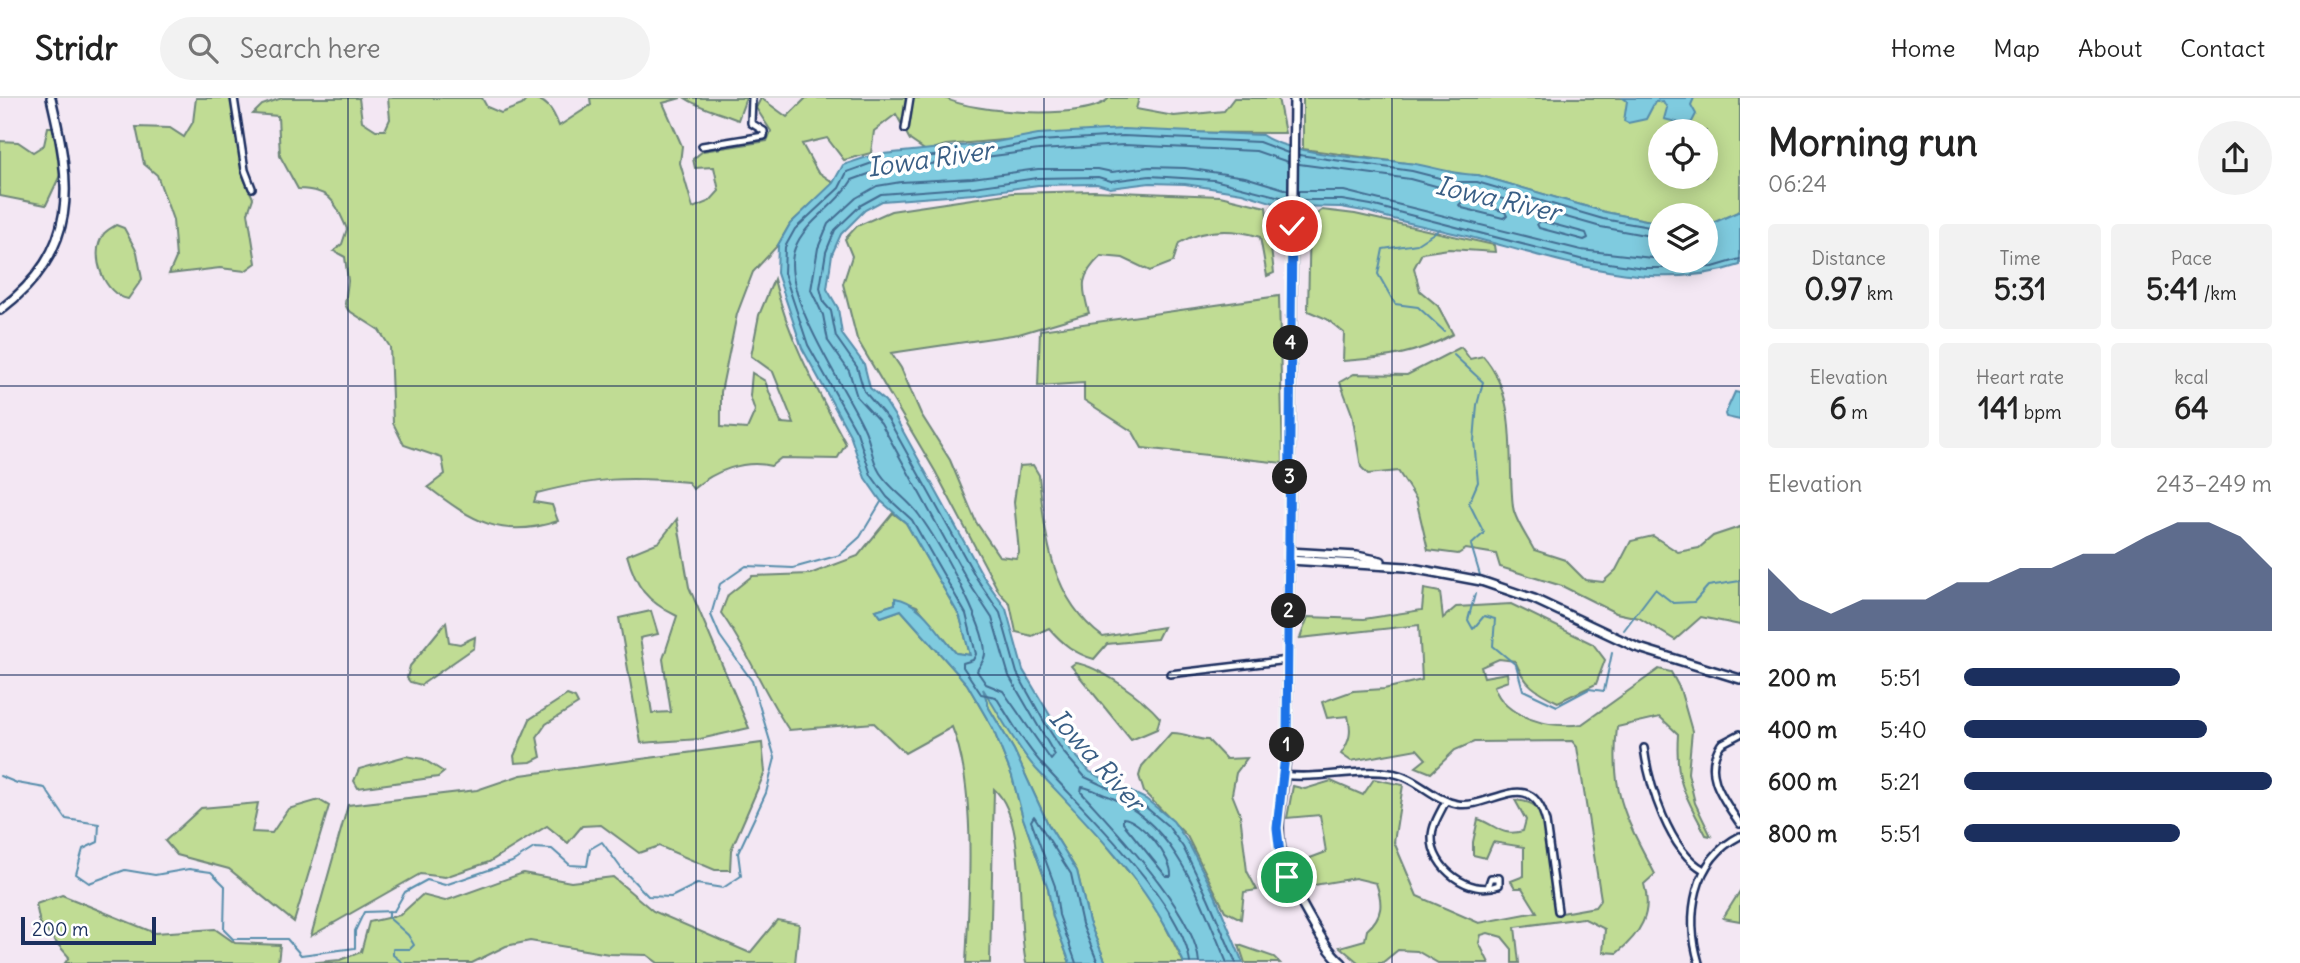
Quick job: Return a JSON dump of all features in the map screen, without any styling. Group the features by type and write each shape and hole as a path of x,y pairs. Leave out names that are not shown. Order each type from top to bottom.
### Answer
{"main road":[{"path":"0,310 27,286 42,267 55,243 64,214 66,160 51,98"},
{"path":"1294,98 1288,660 1283,775 1277,828 1284,869 1319,936 1342,963"},
{"path":"1289,556 1405,567 1462,577 1510,590 1652,653 1740,679"}],"street":[{"path":"234,98 245,170 251,188"},
{"path":"702,146 764,136 764,131 751,123 752,98"},
{"path":"905,129 910,98"},
{"path":"1170,674 1288,660"},
{"path":"1740,734 1721,744 1714,764 1719,791 1740,824"},
{"path":"1644,748 1654,794 1681,849 1704,870"},
{"path":"1283,775 1394,774 1446,801 1471,805 1512,792 1534,799 1546,822 1558,911"},
{"path":"1446,801 1432,833 1435,856 1457,878 1488,887"},
{"path":"1699,963 1693,904 1704,870 1723,847 1740,836"}],"green space":[{"path":"196,98 232,98 244,179 253,198 248,213 256,263 245,271 220,268 169,274 176,258 173,220 157,175 144,164 136,127 170,128 184,137 193,122"},
{"path":"282,98 359,98 362,121 376,130 385,130 390,119 388,98 482,98 487,107 501,113 522,105 528,98 540,100 548,106 559,126 591,105 590,98 681,98 663,103 682,146 680,163 693,208 710,201 719,191 714,167 695,168 693,159 703,151 767,141 771,131 756,108 761,98 787,117 806,98 945,98 979,108 1055,112 1079,110 1109,98 1139,98 1136,109 1174,116 1224,111 1234,98 1278,98 1285,133 1095,132 946,145 926,151 910,140 896,114 874,131 871,153 844,160 827,138 802,144 817,171 834,183 790,224 778,245 753,272 737,314 721,392 721,427 747,429 755,411 750,396 752,373 765,381 781,423 794,424 773,372 751,356 759,315 774,279 795,343 846,444 837,459 781,458 771,466 740,465 710,477 693,489 688,482 647,479 595,481 558,488 537,493 534,502 552,505 558,521 538,526 504,528 474,518 428,487 445,474 442,458 404,445 393,423 390,347 379,330 348,310 345,304 348,281 345,257 334,251 342,244 347,229 339,211 325,195 298,189 280,156 278,116 253,114 262,105"},
{"path":"685,98 746,98 738,120"},
{"path":"1303,98 1740,98 1740,211 1718,221 1718,203 1648,203 1648,220 1605,212 1478,175 1456,175 1413,164 1303,149"},
{"path":"48,127 55,127 62,171 46,205 0,196 0,141 18,142 33,152 44,145"},
{"path":"1094,191 1220,196 1266,207 1274,273 1267,276 1260,237 1229,231 1198,235 1179,243 1173,262 1150,271 1123,258 1101,256 1089,269 1084,282 1089,313 1019,334 891,353 901,368 921,414 950,460 976,522 999,556 1016,558 1019,552 1014,502 1019,466 1033,465 1039,475 1053,564 1071,604 1103,637 1163,627 1157,639 1107,644 1094,659 1069,647 1049,628 1032,636 1016,632 1010,604 999,592 935,471 857,339 843,284 852,256 845,239 857,226 891,211 1012,193"},
{"path":"1322,210 1355,214 1494,245 1495,252 1449,249 1422,253 1414,268 1420,291 1438,306 1453,334 1426,347 1400,354 1343,361 1344,333 1327,319 1308,311 1310,219"},
{"path":"116,225 124,228 137,252 142,279 128,299 112,290 98,263 99,243 104,233"},
{"path":"1279,296 1283,463 1142,448 1133,432 1084,400 1084,383 1038,386 1040,330"},
{"path":"1461,347 1470,359 1483,356 1502,390 1509,428 1514,512 1534,550 1565,560 1585,580 1603,582 1616,570 1631,541 1653,536 1678,552 1699,548 1713,536 1740,527 1740,625 1701,617 1675,640 1639,618 1616,613 1562,586 1500,567 1496,554 1466,549 1458,554 1428,550 1416,499 1398,471 1368,474 1361,467 1352,414 1340,382 1354,374 1407,375"},
{"path":"893,513 906,523 960,617 970,655 956,653 917,606 895,598 896,604 876,610 881,617 901,610 967,684 993,729 1012,776 1023,818 1048,888 1053,917 1070,963 1026,963 1019,871 1012,823 1005,803 994,789 990,963 966,963 970,843 965,780 952,727 905,753 874,723 789,730 721,613 728,595 752,576 810,574 858,556"},
{"path":"677,519 689,587 749,728 700,739 641,743 619,618 651,611 658,634 640,638 652,713 671,712 663,659 677,616 657,605 644,592 634,576 627,555 659,542"},
{"path":"1424,589 1440,592 1443,618 1456,607 1511,604 1593,644 1605,660 1596,684 1558,702 1532,686 1515,661 1499,659 1481,667 1484,677 1507,673 1508,681 1494,686 1499,697 1508,706 1530,719 1557,725 1582,724 1659,669 1671,672 1680,689 1692,731 1688,773 1695,803 1711,836 1706,835 1683,787 1678,764 1678,734 1660,717 1617,727 1616,770 1622,804 1655,874 1644,884 1647,905 1643,923 1617,953 1603,952 1605,929 1583,918 1515,927 1519,963 1512,963 1512,949 1502,937 1488,933 1481,935 1479,943 1489,963 1438,963 1417,951 1398,950 1382,963 1359,963 1340,947 1365,940 1367,930 1376,920 1380,909 1376,883 1355,878 1303,887 1294,864 1326,852 1320,815 1287,818 1293,786 1305,789 1331,781 1363,795 1374,779 1403,785 1394,842 1417,896 1479,923 1537,912 1522,888 1515,888 1511,881 1524,876 1524,847 1493,842 1486,858 1473,855 1478,819 1504,832 1523,831 1526,820 1515,800 1533,804 1545,826 1556,914 1595,907 1601,899 1577,747 1572,741 1474,742 1455,750 1431,773 1416,767 1426,759 1417,749 1351,761 1341,754 1349,736 1348,716 1327,718 1322,702 1353,691 1384,689 1422,680 1419,625 1300,638 1308,617 1364,619 1422,610"},
{"path":"446,622 449,642 460,644 475,637 474,648 421,685 410,682 407,678 410,666"},
{"path":"1075,663 1097,670 1133,693 1160,718 1157,729 1131,740 1071,666"},
{"path":"981,684 1035,767 1092,827 1153,902 1184,963 1106,963 1089,922 1077,871 1048,824 1014,750 989,708"},
{"path":"567,695 575,698 578,704 546,724 537,737 541,757 531,762 515,763 514,756 530,719"},
{"path":"1171,733 1208,740 1226,759 1247,758 1236,773 1232,794 1240,814 1247,871 1257,890 1244,892 1241,919 1225,911 1187,836 1144,792 1139,776 1142,766"},
{"path":"762,743 765,772 731,850 730,870 715,870 659,846 639,853 601,825 582,826 568,843 547,826 489,862 445,877 420,874 311,936 348,805 477,790 521,775"},
{"path":"406,756 423,759 444,772 438,777 358,788 354,781 359,769"},
{"path":"319,800 329,806 294,922 229,869 177,855 165,841 201,808 258,803 252,832 272,833 288,809"},
{"path":"523,873 571,882 613,877 653,911 750,953 777,920 799,924 795,963 658,963 647,955 609,954 530,941 506,946 472,963 307,963 340,960 361,952 369,922 400,915 422,895 445,901"},
{"path":"1740,891 1740,921 1723,918"},
{"path":"62,895 155,933 215,929 235,943 280,945 278,963 65,963 69,957 40,924 36,904"},
{"path":"1239,945 1274,957 1280,963 1245,963"}],"water":[{"path":"1623,98 1694,98 1691,105 1696,114 1694,119 1664,119 1667,108 1663,101 1655,102 1646,119 1628,123 1624,121 1627,101"},
{"name":"Iowa River","path":"1123,129 1262,135 1293,148 1313,152 1415,164 1454,173 1478,175 1605,212 1648,220 1648,273 1708,273 1675,276 1608,271 1369,212 1341,207 1284,206 1242,193 1185,184 1150,183 1110,188 1097,184 1038,185 974,194 882,201 865,210 841,234 832,254 827,289 838,308 842,334 864,364 870,388 885,401 894,415 983,576 1006,609 1023,670 1070,749 1090,772 1146,799 1173,821 1189,844 1215,895 1243,963 1184,963 1170,934 1137,883 1100,837 1028,760 983,689 989,708 1014,750 1048,824 1077,871 1089,922 1106,963 1070,963 1053,917 1048,888 1023,818 1012,776 993,729 967,684 901,610 881,617 876,610 895,604 895,598 904,600 921,612 956,653 970,655 960,617 906,523 881,501 865,478 850,435 802,348 777,273 778,245 790,224 833,183 843,165 873,155 991,143 1038,134"},
{"path":"1740,211 1740,265 1718,270 1718,221"},
{"path":"1735,392 1740,393 1740,420 1726,417 1725,414"}],"waterway":[{"path":"1440,229 1417,244 1383,249 1378,274 1395,304 1418,307 1444,331"},
{"path":"1454,355 1483,382 1477,405 1474,441 1478,482 1469,503 1484,533 1471,545 1480,575"},
{"path":"0,776 17,783 45,788 66,819 99,824 98,842 83,849 76,874 89,883 125,870 155,875 189,869 211,872 225,886 224,930 233,939 287,939 301,955 355,948 355,931 364,912 394,911 405,892 427,880 445,885 512,862 534,848 552,849 570,865 587,866 590,849 602,842 621,868 648,896 671,897 697,884 723,888 741,876 738,853 766,793 775,758 752,681 720,636 711,615 720,584 746,566 793,568 840,555 860,537 881,502"},
{"path":"1624,630 1655,589 1673,603 1694,602 1708,586 1740,581"},
{"path":"1475,594 1468,620 1473,629 1484,616 1495,619 1493,646 1516,665 1523,690 1557,706 1589,689 1604,691 1612,653"},
{"path":"389,911 389,918 408,935 414,945 410,949 393,949 393,955 403,963"}],"route":[{"path":"1287,877 1277,841 1277,828 1287,738 1292,226"}]}
